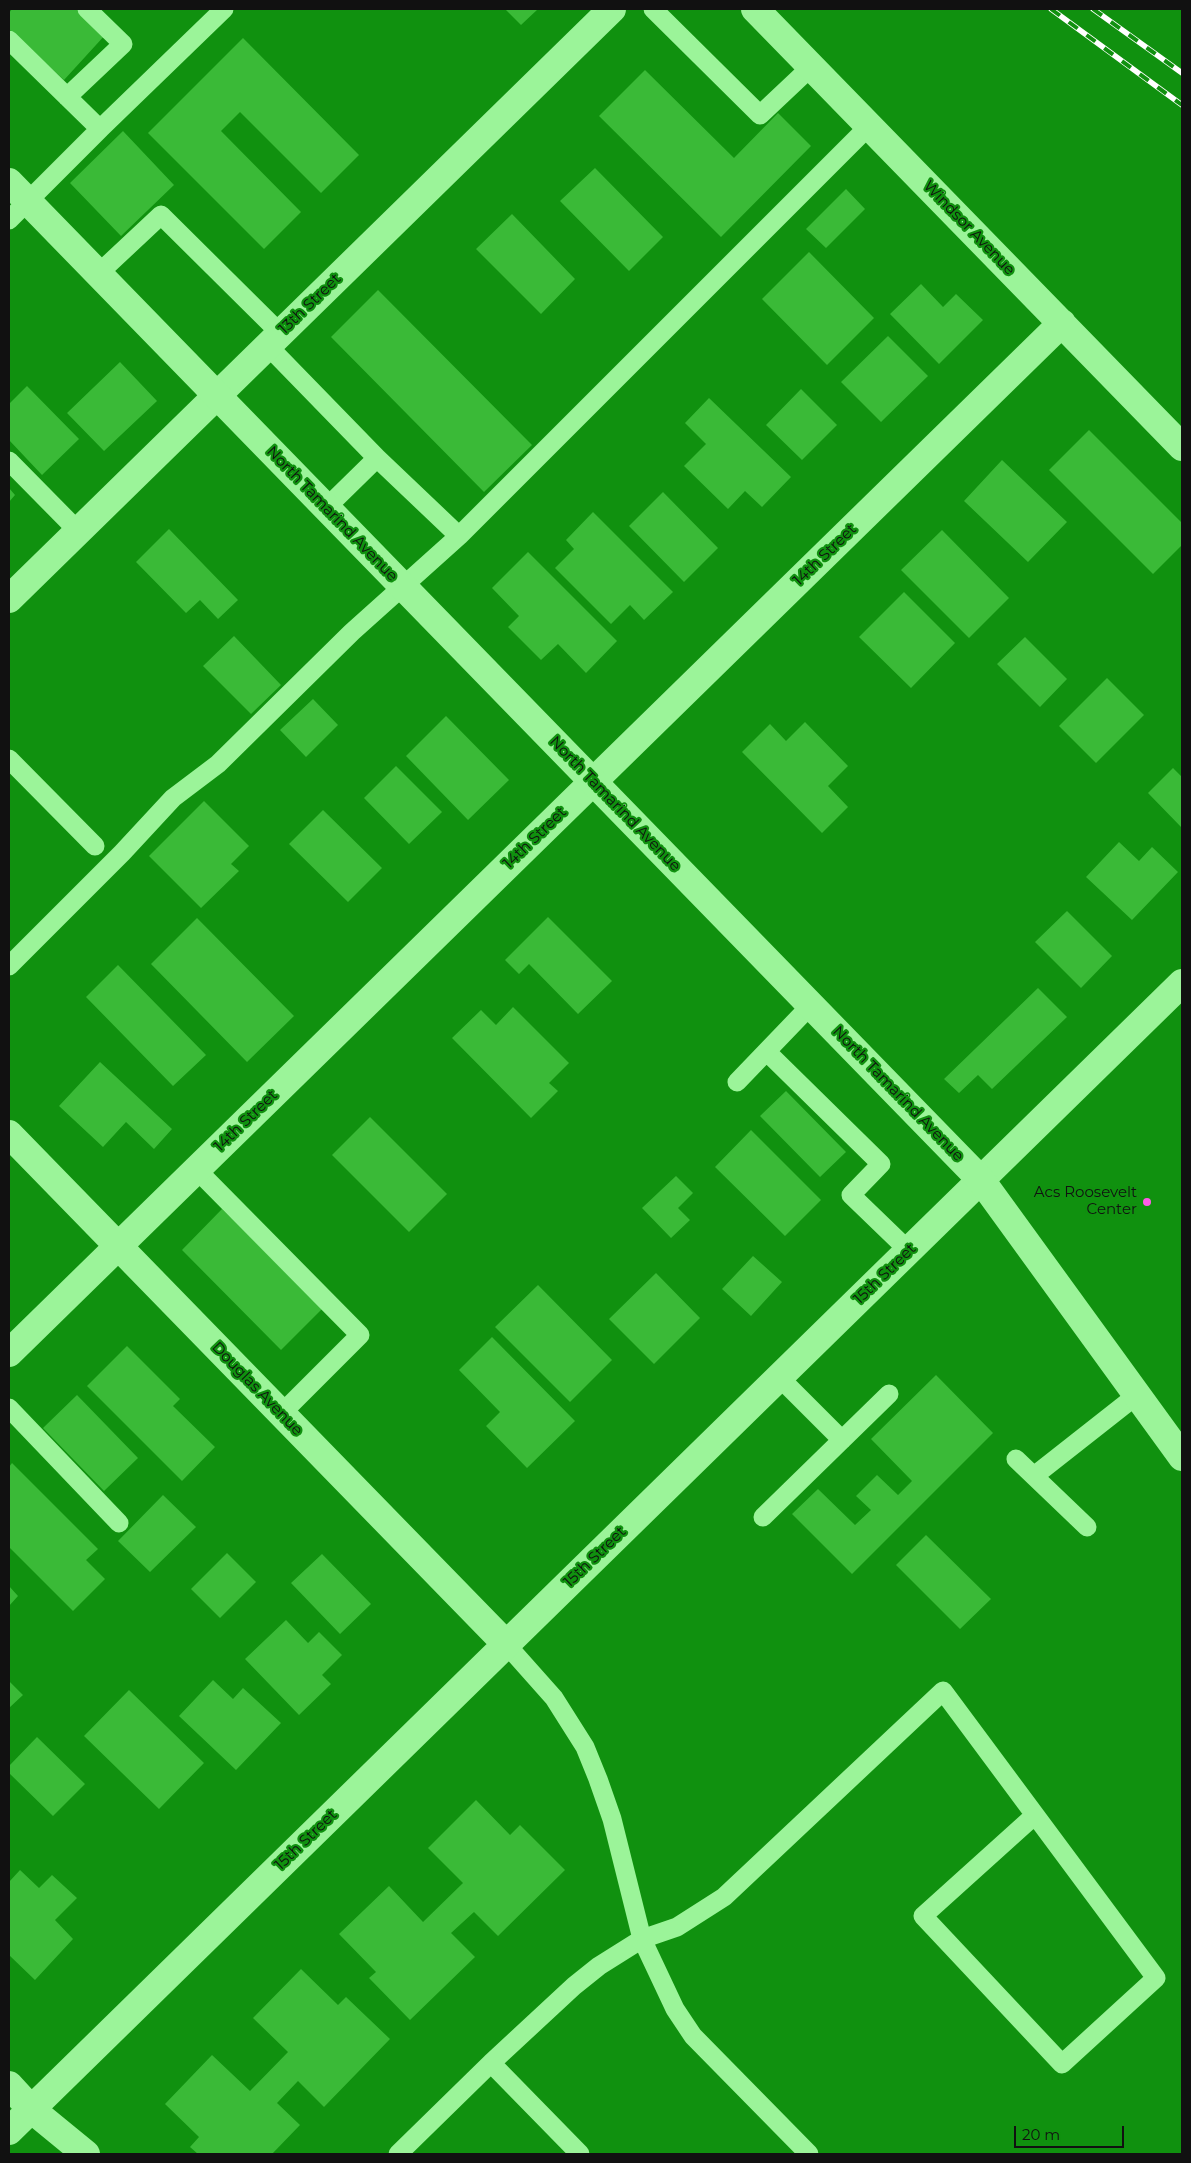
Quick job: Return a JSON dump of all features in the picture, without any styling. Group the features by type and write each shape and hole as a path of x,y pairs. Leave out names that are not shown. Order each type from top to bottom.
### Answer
{"street":[{"name":"13th Street","path":"9,599 612,9"},
{"name":"Windsor Avenue","path":"755,9 1182,447"},
{"name":"North Tamarind Avenue","path":"9,182 18,211 98,274 982,1180 1182,1458"},
{"name":"14th Street","path":"9,1353 1062,323"},
{"name":"15th Street","path":"9,2131 1182,983"},
{"name":"Douglas Avenue","path":"9,1134 506,1644"},
{"path":"9,2085 31,2109 86,2154"}],"lane":[{"path":"67,97 123,44 88,9"},
{"path":"18,211 224,9"},
{"path":"653,9 760,115 812,66"},
{"path":"9,40 100,129"},
{"path":"9,966 122,853 173,798 218,764 352,632 459,536 869,126"},
{"path":"98,274 161,215 377,458 459,536"},
{"path":"326,508 377,458"},
{"path":"9,460 78,532"},
{"path":"9,759 95,846"},
{"path":"737,1082 812,1005"},
{"path":"767,1052 881,1164 851,1195 909,1251"},
{"path":"196,1169 360,1335 281,1414"},
{"path":"779,1377 842,1440"},
{"path":"763,1517 889,1394"},
{"path":"1034,1476 1137,1394"},
{"path":"9,1408 119,1523"},
{"path":"1016,1459 1087,1527"},
{"path":"506,1644 554,1698 585,1747 612,1819 642,1939 675,2009 693,2036 809,2154"},
{"path":"398,2154 491,2063 574,1986 599,1966 642,1939 677,1928 724,1897 943,1692 1035,1815 1156,1978 1062,2064 923,1916 1035,1815"},
{"path":"491,2063 580,2154"}],"building":[{"path":"12,9 79,9 106,34 64,80 9,29 9,13"},
{"path":"505,9 538,9 521,25"},
{"path":"243,38 359,155 321,193 240,112 221,131 301,212 264,249 148,133"},
{"path":"645,70 734,158 778,113 811,146 721,237 599,116"},
{"path":"123,131 174,185 121,236 70,183"},
{"path":"595,168 663,237 629,271 560,201"},
{"path":"846,189 865,209 826,248 806,229"},
{"path":"512,214 575,279 541,314 476,249"},
{"path":"809,252 874,318 827,365 762,299"},
{"path":"921,284 943,307 956,294 983,320 939,364 890,314"},
{"path":"378,290 532,445 484,492 331,337"},
{"path":"888,336 928,376 881,422 841,382"},
{"path":"120,362 157,401 104,451 67,413"},
{"path":"27,386 79,439 42,475 9,440 9,404"},
{"path":"801,389 837,425 802,460 766,425"},
{"path":"709,398 791,477 762,507 745,491 728,509 684,466 706,444 685,423"},
{"path":"1089,430 1182,523 1182,545 1153,574 1049,470"},
{"path":"1002,460 1067,522 1028,562 964,501"},
{"path":"9,488 15,495 9,502"},
{"path":"663,492 718,548 684,582 629,526"},
{"path":"593,512 673,592 644,620 630,605 611,624 555,568 574,549 566,540"},
{"path":"169,529 238,600 218,619 200,600 186,613 136,562"},
{"path":"942,530 1009,598 969,638 901,570"},
{"path":"528,552 617,641 586,673 558,644 541,660 508,627 519,616 492,588"},
{"path":"904,592 955,643 911,688 859,637"},
{"path":"234,636 281,685 251,714 203,666"},
{"path":"1025,637 1067,679 1040,707 997,664"},
{"path":"1107,678 1144,715 1096,763 1059,726"},
{"path":"313,699 338,725 306,757 280,730"},
{"path":"446,716 509,780 468,820 406,756"},
{"path":"805,722 848,766 828,786 848,807 822,833 742,752 770,724 786,741"},
{"path":"396,766 442,812 409,844 364,798"},
{"path":"1173,768 1182,777 1182,828 1148,793"},
{"path":"204,801 249,846 231,864 239,871 201,908 149,856"},
{"path":"323,810 382,868 348,902 289,844"},
{"path":"1119,842 1139,861 1152,847 1178,872 1132,920 1086,877"},
{"path":"1067,911 1112,956 1081,988 1035,942"},
{"path":"548,917 612,981 578,1014 529,964 519,974 505,960"},
{"path":"197,918 294,1016 247,1062 151,964"},
{"path":"118,965 206,1055 173,1086 86,997"},
{"path":"1038,988 1067,1017 992,1089 978,1075 959,1093 944,1079"},
{"path":"513,1007 569,1063 549,1083 558,1091 531,1118 452,1038 481,1010 496,1025"},
{"path":"100,1062 172,1129 154,1149 126,1122 103,1147 59,1106"},
{"path":"786,1091 846,1152 820,1177 760,1116"},
{"path":"370,1117 447,1194 409,1232 332,1155"},
{"path":"751,1130 821,1200 785,1236 715,1167"},
{"path":"676,1176 693,1193 678,1208 690,1220 671,1238 642,1208"},
{"path":"222,1209 322,1309 281,1350 182,1250"},
{"path":"753,1256 782,1282 751,1316 722,1289"},
{"path":"656,1273 700,1318 654,1364 609,1319"},
{"path":"538,1285 612,1360 570,1402 495,1327"},
{"path":"492,1337 575,1421 527,1468 486,1426 500,1412 459,1370"},
{"path":"127,1346 180,1399 173,1406 215,1447 182,1481 87,1386"},
{"path":"936,1375 993,1433 852,1574 792,1514 818,1489 855,1525 871,1510 856,1496 877,1475 898,1495 912,1481 871,1439"},
{"path":"77,1395 138,1458 104,1491 43,1428"},
{"path":"12,1463 98,1549 86,1560 105,1579 73,1611 9,1547 9,1467"},
{"path":"163,1495 196,1527 150,1572 118,1541"},
{"path":"926,1535 991,1599 960,1629 896,1565"},
{"path":"227,1553 256,1582 220,1618 191,1589"},
{"path":"322,1554 371,1604 340,1634 291,1583"},
{"path":"9,1586 18,1596 9,1606"},
{"path":"286,1620 308,1643 319,1632 342,1655 322,1675 331,1684 299,1715 245,1659"},
{"path":"213,1680 233,1699 243,1688 281,1723 236,1770 179,1716"},
{"path":"9,1681 23,1695 9,1708"},
{"path":"129,1690 204,1763 159,1809 84,1736"},
{"path":"37,1737 85,1784 53,1816 9,1773 9,1766"},
{"path":"476,1800 510,1835 520,1825 565,1870 498,1936 474,1912 451,1933 475,1957 410,2020 369,1978 376,1972 339,1934 389,1886 423,1922 463,1883 428,1848"},
{"path":"20,1870 39,1888 52,1875 77,1898 55,1920 73,1939 35,1980 9,1955 9,1882"},
{"path":"301,1969 338,2005 346,1997 390,2039 324,2107 298,2081 277,2103 300,2125 272,2154 198,2154 190,2147 199,2137 165,2104 212,2055 250,2091 288,2052 253,2018"}],"railway":[{"path":"1051,9 1182,105"},
{"path":"1093,9 1182,73"}],"place":[{"name":"Acs Roosevelt Center","path":"1147,1202"}]}
